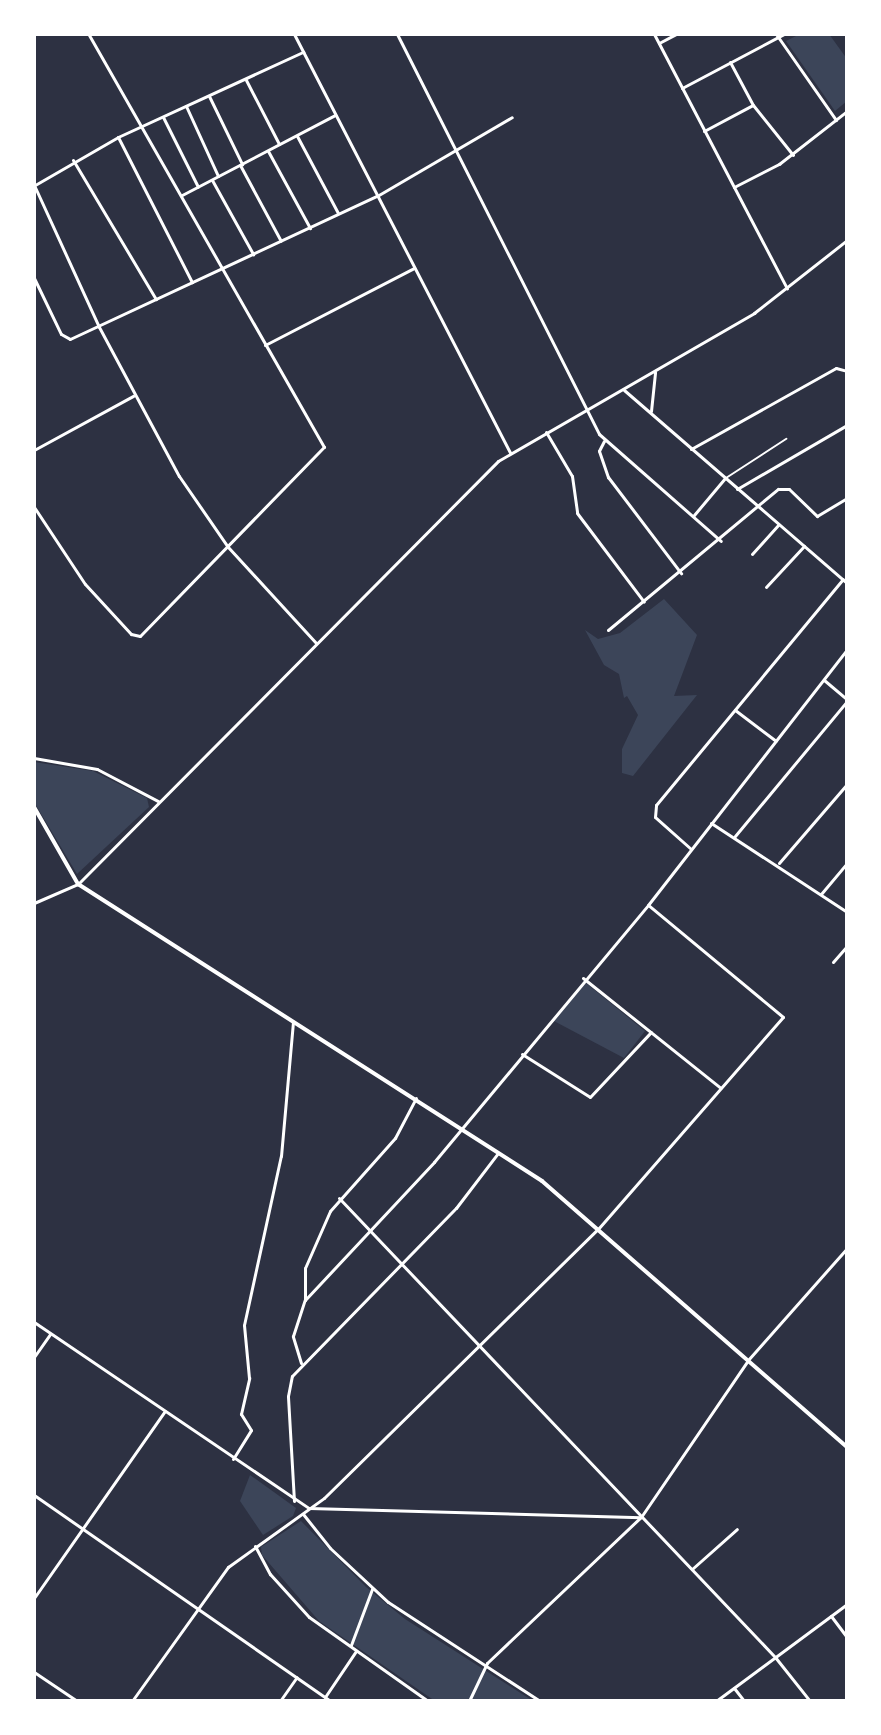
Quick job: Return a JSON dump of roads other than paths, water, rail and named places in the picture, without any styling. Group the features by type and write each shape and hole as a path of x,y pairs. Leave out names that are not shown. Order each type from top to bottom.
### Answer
{"street":[{"path":"34,507 85,584 131,634 140,636 324,447 221,269 144,126 88,34"},
{"path":"294,34 510,453"},
{"path":"397,34 605,440 721,541"},
{"path":"654,34 787,288"},
{"path":"659,43 676,34"},
{"path":"682,88 784,34"},
{"path":"777,36 836,120"},
{"path":"303,52 118,137 34,185 99,327 179,476 228,547 316,643"},
{"path":"730,62 753,105 793,155"},
{"path":"246,80 279,145"},
{"path":"209,96 281,241"},
{"path":"704,131 753,105"},
{"path":"186,106 218,177"},
{"path":"734,187 793,155 847,111"},
{"path":"182,195 335,115"},
{"path":"163,117 198,187"},
{"path":"34,278 65,338 99,327 377,196 512,117"},
{"path":"297,136 339,214"},
{"path":"118,137 192,282"},
{"path":"268,151 310,228"},
{"path":"73,160 156,299"},
{"path":"212,180 253,254"},
{"path":"34,903 78,884 316,643 510,453 655,372 787,288 847,240"},
{"path":"264,345 414,268"},
{"path":"691,449 839,366 847,371"},
{"path":"652,415 649,402 655,372"},
{"path":"624,390 845,581 735,710 654,813 691,849"},
{"path":"34,450 134,396"},
{"path":"737,489 847,425"},
{"path":"546,432 572,476 577,513 644,602"},
{"path":"605,440 599,451 608,477 681,573"},
{"path":"692,517 725,478"},
{"path":"608,630 784,487 817,516 847,498"},
{"path":"752,554 778,525"},
{"path":"766,587 804,546"},
{"path":"305,1300 462,1127 583,978 648,905 847,649"},
{"path":"735,836 847,700 824,680"},
{"path":"735,710 776,741"},
{"path":"34,758 97,769 158,801"},
{"path":"778,864 847,784"},
{"path":"34,807 78,884 462,1127 498,1153 598,1229 847,1447"},
{"path":"711,823 847,912"},
{"path":"821,894 847,863"},
{"path":"132,1701 228,1567 309,1508 598,1229 783,1017 648,905"},
{"path":"833,962 847,946"},
{"path":"583,978 721,1088"},
{"path":"233,1459 251,1430 241,1414 249,1378 244,1325 281,1156 293,1021"},
{"path":"521,1053 590,1097 651,1032"},
{"path":"302,1365 293,1336 305,1300 305,1268 339,1198 395,1138 416,1098"},
{"path":"294,1501 288,1388 302,1365 402,1264 498,1153"},
{"path":"339,1198 775,1657 810,1701"},
{"path":"469,1701 487,1663 641,1517 748,1360 847,1248"},
{"path":"34,1322 294,1501 309,1508 641,1517"},
{"path":"34,1357 51,1333"},
{"path":"34,1598 165,1411"},
{"path":"34,1495 330,1701"},
{"path":"303,1513 372,1589 540,1701"},
{"path":"691,1569 737,1529"},
{"path":"255,1546 280,1588 356,1651 428,1701"},
{"path":"350,1646 372,1589"},
{"path":"716,1701 847,1604"},
{"path":"831,1616 847,1637"},
{"path":"325,1697 356,1651"},
{"path":"34,1672 77,1701"},
{"path":"280,1701 297,1677"},
{"path":"734,1688 744,1701"}],"lane":[{"path":"725,478 786,439"}]}
